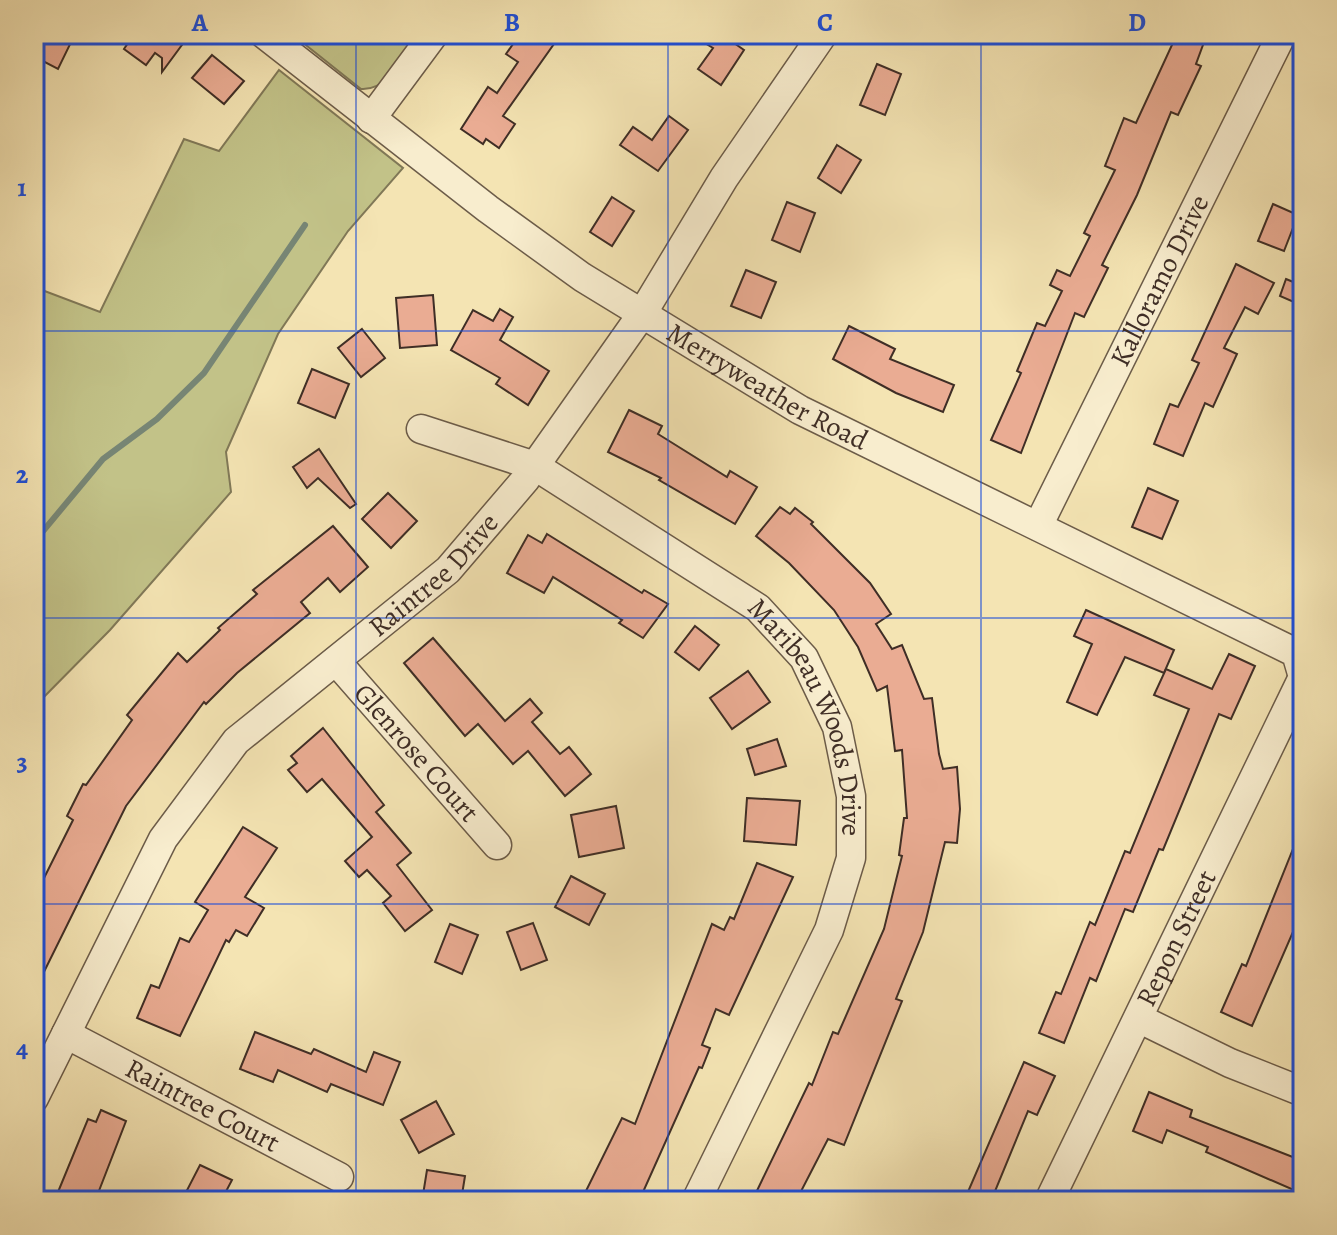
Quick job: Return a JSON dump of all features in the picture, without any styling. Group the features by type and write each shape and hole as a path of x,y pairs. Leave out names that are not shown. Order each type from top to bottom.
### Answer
{"street":[{"name":"Merryweather Road","path":"264,34 488,209 582,277 800,410 1296,653 1303,677"},
{"path":"371,119 434,34"},
{"name":"Raintree Drive","path":"34,1098 163,839 236,741 448,570 535,466 642,314 724,178 823,34"},
{"name":"Kalloramo Drive","path":"1038,526 1282,34"},
{"name":"Maribeau Woods Drive","path":"421,429 535,466 758,608 804,658 837,727 851,796 851,858 829,930 696,1201"},
{"name":"Glenrose Court","path":"336,661 497,845"},
{"name":"Repon Street","path":"1049,1201 1140,1019 1303,677"},
{"path":"1140,1019 1230,1063 1303,1092"},
{"name":"Raintree Court","path":"66,1034 339,1177"}],"green space":[{"path":"292,34 419,34 388,78 371,88 361,89"},
{"path":"279,70 403,168 348,231 278,334 226,452 231,492 110,630 34,707 34,287 100,312 184,139 219,151"}],"building":[{"path":"49,34 75,34 58,69 37,58"},
{"path":"134,34 190,34 162,72 162,58 155,53 146,65 124,49"},
{"path":"520,34 561,34 503,116 515,124 499,148 486,139 483,144 461,129 488,87 497,93 518,62 506,54"},
{"path":"690,34 721,34 744,50 721,85 698,69 713,48"},
{"path":"1177,34 1207,34 1196,64 1201,66 1178,115 1171,112 1137,195 1102,265 1108,268 1084,317 1075,313 1021,453 991,440 1021,373 1017,371 1037,323 1045,326 1062,291 1050,285 1057,270 1070,276 1090,236 1084,233 1115,170 1105,166 1124,118 1136,123"},
{"path":"212,55 244,81 224,104 192,78"},
{"path":"877,64 901,74 885,115 860,105"},
{"path":"669,116 688,130 658,171 620,145 633,127 652,140"},
{"path":"837,145 861,160 841,193 818,178"},
{"path":"612,197 634,211 612,246 590,232"},
{"path":"787,202 815,213 800,252 772,240"},
{"path":"1273,204 1298,215 1284,251 1258,241"},
{"path":"1236,264 1274,283 1258,314 1245,307 1224,348 1237,354 1213,407 1205,403 1183,456 1154,444 1170,404 1178,407 1199,363 1192,360"},
{"path":"746,270 776,282 761,318 731,306"},
{"path":"1286,279 1303,286 1303,306 1280,296"},
{"path":"433,295 437,345 400,348 396,298"},
{"path":"500,309 513,317 500,340 549,371 528,405 496,384 500,378 451,350 473,310 493,321"},
{"path":"849,326 895,349 890,359 954,385 943,412 896,393 833,359"},
{"path":"362,329 385,358 361,377 338,348"},
{"path":"312,369 349,384 335,418 298,403"},
{"path":"629,410 662,426 658,434 727,477 730,471 757,487 735,524 659,480 661,478 608,452"},
{"path":"319,449 356,504 350,508 318,478 307,488 293,467"},
{"path":"1148,488 1178,501 1162,539 1132,527"},
{"path":"388,493 417,521 391,548 362,519"},
{"path":"780,507 790,514 795,508 813,522 811,524 870,583 891,614 876,624 892,649 902,645 924,699 932,698 943,769 957,767 960,809 957,843 945,842 923,932 896,999 902,1001 844,1145 828,1139 796,1201 752,1201 809,1083 812,1085 833,1032 838,1034 884,929 902,856 899,855 904,818 907,818 902,750 895,751 887,686 877,691 858,647 834,610 789,563 756,536"},
{"path":"333,526 368,567 340,592 328,578 301,602 310,613 237,673 206,704 204,702 126,806 34,992 34,898 73,820 67,816 83,784 86,785 132,720 127,715 178,653 187,662 220,630 218,628 257,594 253,590"},
{"path":"547,534 642,593 644,590 668,604 643,638 619,623 622,620 553,577 544,593 507,573 528,535 542,543"},
{"path":"1086,610 1174,650 1164,673 1125,657 1097,715 1067,702 1092,644 1074,636"},
{"path":"695,626 719,645 699,670 675,652"},
{"path":"433,638 505,721 530,699 542,713 532,722 560,754 569,747 591,774 565,796 528,751 513,764 478,724 465,736 404,663"},
{"path":"1229,654 1255,666 1231,719 1219,714 1163,850 1159,849 1133,912 1125,909 1096,981 1090,978 1064,1043 1039,1033 1056,992 1061,994 1090,922 1095,925 1125,851 1130,853 1189,709 1154,695 1166,669 1212,689"},
{"path":"748,671 770,702 732,729 710,698"},
{"path":"323,728 384,805 376,812 411,853 397,865 432,910 405,931 383,903 391,896 367,870 359,877 345,861 372,837 322,779 307,792 288,770 297,763 291,756"},
{"path":"777,739 786,766 755,775 747,749"},
{"path":"747,798 800,801 796,845 744,841"},
{"path":"616,806 624,848 579,857 571,815"},
{"path":"1303,824 1303,909 1252,1026 1221,1012 1242,964 1246,966"},
{"path":"243,827 277,848 245,897 264,908 247,936 236,930 229,942 226,940 180,1036 137,1018 151,985 159,988 180,938 189,942 208,910 195,902"},
{"path":"757,863 793,877 729,1015 716,1009 702,1045 710,1048 702,1068 699,1067 639,1201 581,1201 622,1118 635,1124 712,924 724,930 730,917 734,919"},
{"path":"571,876 605,894 589,925 555,907"},
{"path":"533,923 547,960 521,970 507,932"},
{"path":"450,924 478,935 462,974 435,962"},
{"path":"255,1032 311,1054 314,1049 366,1072 374,1052 400,1062 383,1105 331,1084 327,1092 278,1070 273,1082 240,1069"},
{"path":"1024,1062 1055,1076 1037,1115 1028,1111 991,1201 964,1201"},
{"path":"1149,1092 1192,1110 1190,1117 1303,1161 1303,1194 1206,1152 1208,1147 1167,1130 1162,1143 1133,1131"},
{"path":"436,1101 454,1134 419,1153 401,1120"},
{"path":"101,1110 126,1121 95,1201 82,1201 58,1192 88,1119 96,1122"},
{"path":"200,1165 232,1180 221,1201 194,1201 184,1196"},
{"path":"427,1170 465,1176 461,1201 422,1201"}],"waterway":[{"path":"34,542 103,459 157,419 204,373 305,225"}]}
